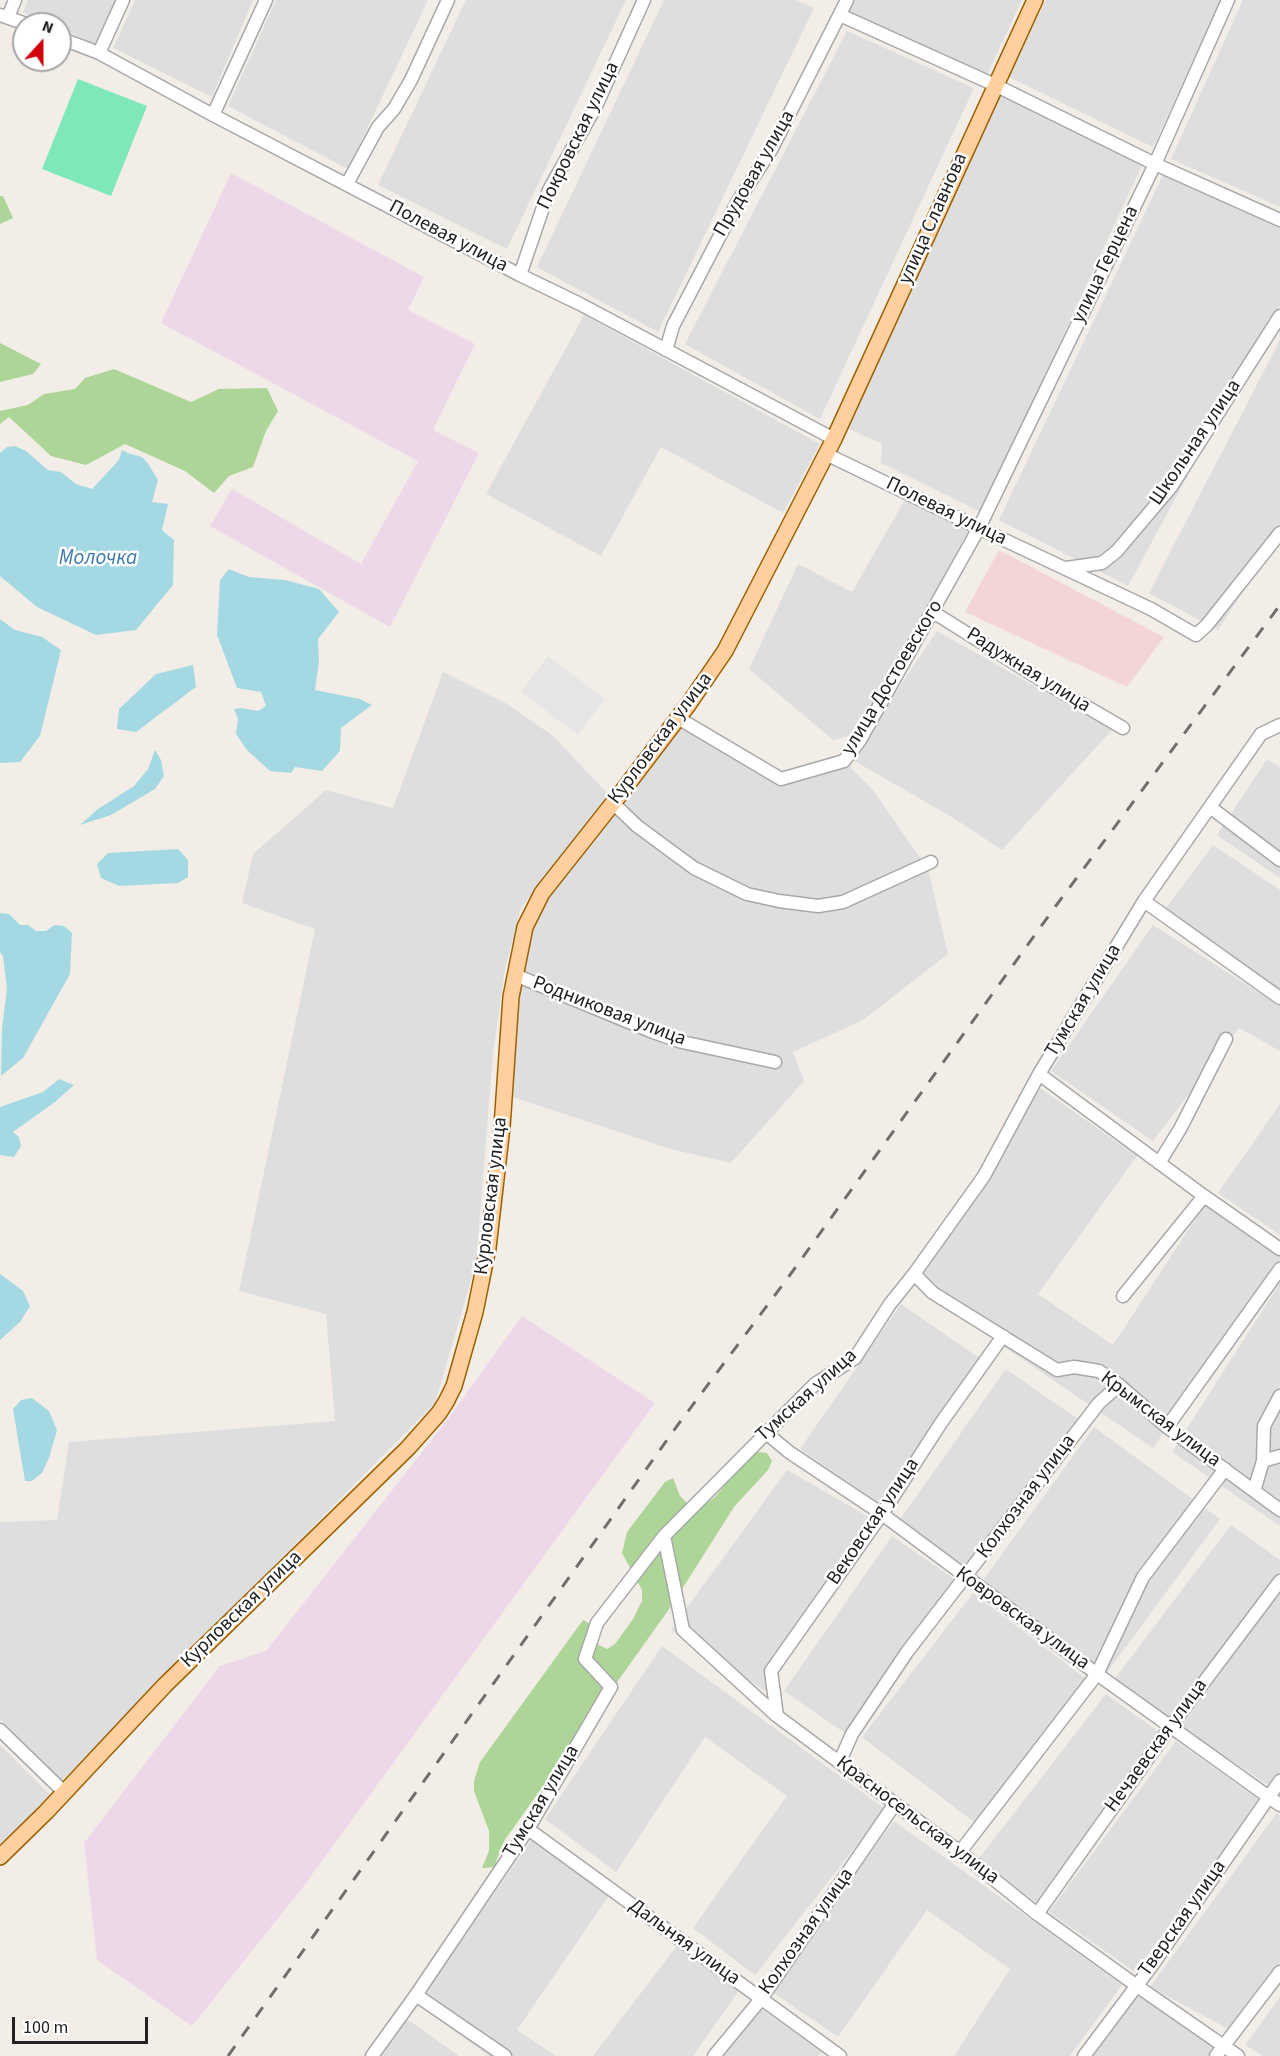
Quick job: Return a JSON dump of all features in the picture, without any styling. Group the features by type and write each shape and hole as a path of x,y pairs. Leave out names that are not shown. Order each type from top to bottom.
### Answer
{"main road":[{"name":"улица Славнова","path":"834,439 1035,0"},
{"name":"Курловская улица","path":"0,1857 65,1793 165,1685 408,1448 440,1413 454,1386 473,1319 489,1248 502,1127 511,997 525,927 542,893 562,865 614,803 678,718 724,651 834,439"}],"street":[{"path":"4,16 15,0"},
{"path":"99,53 123,0"},
{"path":"213,115 266,0"},
{"path":"347,184 378,128 394,109 411,80 448,0"},
{"name":"Покровская улица","path":"520,275 549,190 596,106 644,0"},
{"name":"Прудовая улица","path":"666,350 673,326 732,211 771,150 847,0"},
{"name":"улица Герцена","path":"979,528 1155,164 1228,0"},
{"path":"840,15 995,85 1155,164 1280,220"},
{"name":"Полевая улица","path":"72,43 99,53 213,115 580,304 834,439"},
{"name":"Школьная улица","path":"1066,568 1101,563 1117,550 1171,487 1280,316"},
{"name":"Полевая улица","path":"826,454 1151,609 1196,635 1207,625 1280,533"},
{"name":"улица Достоевского","path":"678,718 781,778 844,761 860,740 979,528"},
{"name":"Радужная улица","path":"933,612 1046,684 1123,728"},
{"name":"Тумская улица","path":"372,2056 528,1829 611,1687 585,1659 597,1623 664,1536 765,1432 815,1384 855,1358 890,1304 984,1176 1039,1074 1144,901 1261,734 1280,725"},
{"path":"614,803 637,826 694,868 747,894 779,901 818,906 843,902 931,862"},
{"path":"1209,807 1280,860"},
{"path":"1144,901 1280,998"},
{"name":"Родниковая улица","path":"515,975 672,1038 775,1062"},
{"path":"1159,1162 1180,1129 1226,1039"},
{"path":"1039,1074 1280,1249"},
{"path":"1123,1296 1204,1196"},
{"path":"1167,1427 1280,1269"},
{"name":"Крымская улица","path":"914,1274 933,1293 1057,1370 1074,1367 1099,1371 1119,1385 1167,1427 1280,1510"},
{"name":"Вековская улица","path":"777,1716 771,1671 882,1514 941,1423 1003,1336"},
{"name":"Колхозная улица","path":"840,1761 852,1734 907,1652 1099,1403 1119,1385"},
{"path":"1254,1491 1263,1461 1264,1426 1280,1396"},
{"name":"Ковровская улица","path":"765,1432 789,1452 882,1514 1097,1674 1280,1805"},
{"path":"1263,1461 1280,1456"},
{"path":"960,1852 1097,1674 1143,1577 1224,1469"},
{"name":"Красносельская улица","path":"664,1536 683,1630 777,1716 840,1761 894,1805 960,1852 1037,1914 1137,1986 1220,2051 1238,2056"},
{"name":"Нечаевская улица","path":"1037,1914 1280,1581"},
{"path":"0,1730 65,1793"},
{"name":"Тверская улица","path":"1084,2056 1137,1986 1280,1781"},
{"name":"Колхозная улица","path":"714,2056 761,1999 894,1805"},
{"name":"Дальняя улица","path":"528,1829 840,2056"},
{"path":"1220,2051 1280,1972"},
{"path":"416,1995 505,2056"}],"shaded area":[{"path":"28,0 117,0 98,45 72,33 72,12 23,12"},
{"path":"135,0 253,0 212,97 113,48"},
{"path":"276,0 428,0 348,169 228,106"},
{"path":"466,0 626,0 507,249 378,185"},
{"path":"664,0 796,0 814,8 658,332 537,267"},
{"path":"853,0 1022,0 987,75 846,14"},
{"path":"1046,0 1221,0 1153,147 1009,77"},
{"path":"1243,0 1280,0 1280,207 1171,159"},
{"path":"847,31 974,88 820,419 685,344"},
{"path":"1001,91 1144,161 981,512 881,463 882,444 845,427"},
{"path":"231,173 424,277 408,310 475,344 433,430 479,453 390,627 210,526 232,489 361,564 418,461 161,323"},
{"path":"1163,175 1280,223 1280,305 1128,586 999,520"},
{"path":"584,315 820,444 783,513 661,447 601,556 486,494"},
{"path":"1280,340 1280,535 1218,630 1149,593"},
{"path":"906,498 969,529 857,734 833,740 749,669 798,564 852,592"},
{"path":"999,550 1164,637 1127,687 965,612"},
{"path":"937,631 1112,730 1002,850 955,819 851,759"},
{"path":"548,656 605,699 578,735 521,692"},
{"path":"443,672 509,705 553,736 610,796 521,908 505,969 493,1054 476,1264 435,1403 62,1780 0,1719 0,1522 57,1520 69,1442 335,1421 326,1314 239,1291 315,929 242,903 253,854 326,790 393,808"},
{"path":"678,718 781,778 844,761 872,789 928,869 948,954 863,1020 793,1052 804,1081 731,1163 670,1149 510,1096 511,997 525,927"},
{"path":"1267,759 1280,767 1280,878 1217,835"},
{"path":"1213,845 1280,890 1280,998 1161,915"},
{"path":"1153,925 1280,1006 1280,1051 1239,1028 1153,1141 1051,1071"},
{"path":"1040,1088 1137,1156 1038,1294 1113,1345 1205,1204 1280,1251 1280,1261 1153,1448 913,1285"},
{"path":"1280,1104 1280,1235 1218,1193"},
{"path":"1280,1283 1280,1526 1172,1452"},
{"path":"901,1304 988,1364 887,1509 800,1449"},
{"path":"522,1316 655,1403 303,1887 192,2026 97,1960 84,1843 220,1666 266,1651 448,1419"},
{"path":"1006,1369 1082,1422 976,1575 899,1521"},
{"path":"1094,1427 1220,1519 1106,1674 981,1583"},
{"path":"787,1470 874,1520 767,1692 671,1630"},
{"path":"1231,1525 1280,1560 1280,1575 1171,1721 1113,1681"},
{"path":"892,1536 960,1583 852,1738 784,1691"},
{"path":"1280,1591 1280,1775 1271,1787 1181,1727"},
{"path":"973,1593 1094,1685 983,1829 862,1737"},
{"path":"662,1646 885,1809 755,1975 693,1928 787,1796 705,1737 616,1872 545,1819"},
{"path":"1106,1694 1162,1734 1036,1903 977,1861"},
{"path":"1176,1741 1261,1801 1135,1972 1049,1912"},
{"path":"0,1745 51,1796 0,1846"},
{"path":"1277,1813 1280,1816 1280,1963 1232,2031 1150,1987"},
{"path":"894,1821 1122,1985 1070,2056 954,2056 1010,1969 927,1910 838,2037 768,1989"},
{"path":"533,1838 612,1891 517,2030 556,2056 489,2056 417,2004"},
{"path":"679,1943 740,1989 693,2056 593,2056"},
{"path":"1137,1995 1216,2045 1208,2056 1093,2056"},
{"path":"1280,1997 1280,2056 1263,2056 1245,2045"},
{"path":"754,2004 822,2052 818,2056 717,2056"},
{"path":"407,2019 459,2056 380,2056"}],"green space":[{"path":"78,79 147,106 111,196 42,169"},
{"path":"0,196 3,196 13,218 0,224"},
{"path":"0,343 41,364 33,374 0,382"},
{"path":"114,369 191,402 219,389 267,388 278,411 266,431 253,467 229,476 214,493 185,471 125,444 86,465 51,456 9,417 0,424 0,411 28,405 44,394 75,389 85,378"},
{"path":"758,1452 767,1453 772,1461 768,1470 734,1507 672,1605 504,1841 494,1867 482,1868 489,1851 489,1831 474,1791 474,1781 480,1762 583,1620 592,1625 599,1645 607,1649 615,1644 633,1619 642,1601 642,1590 622,1553 627,1532 665,1482 673,1478 680,1496 687,1503 707,1503 715,1497 749,1457"}],"water":[{"name":"Молочка","path":"15,446 26,451 48,470 61,472 76,484 92,489 119,460 122,450 142,457 147,462 158,480 152,502 168,504 162,530 174,540 173,585 136,630 96,635 37,607 0,576 0,453 7,447"},
{"path":"229,569 249,577 285,580 319,589 339,612 318,639 319,661 315,690 360,699 372,705 341,728 340,751 322,771 295,767 291,773 270,771 247,750 236,734 238,719 234,709 258,711 266,706 261,692 237,688 217,635 220,580"},
{"path":"0,619 15,630 42,637 61,650 40,736 20,762 0,763"},
{"path":"193,665 196,687 136,732 117,729 119,709 156,674"},
{"path":"155,750 161,760 164,776 155,789 111,815 80,825 98,809 134,786 148,769"},
{"path":"178,849 188,860 188,877 178,883 119,886 101,878 97,864 108,853"},
{"path":"0,913 9,914 20,925 28,925 36,931 46,931 54,925 64,926 72,933 70,974 23,1058 1,1076 2,1028 7,989 3,956 0,952"},
{"path":"59,1079 74,1085 55,1102 13,1132 19,1137 21,1146 14,1157 0,1155 0,1107 43,1092"},
{"path":"0,1274 23,1291 30,1306 20,1322 0,1340"},
{"path":"32,1398 49,1411 57,1430 42,1473 32,1481 25,1481 13,1409 21,1400"}],"railway":[{"path":"228,2056 677,1426 787,1279 1055,907 1280,605"}]}
